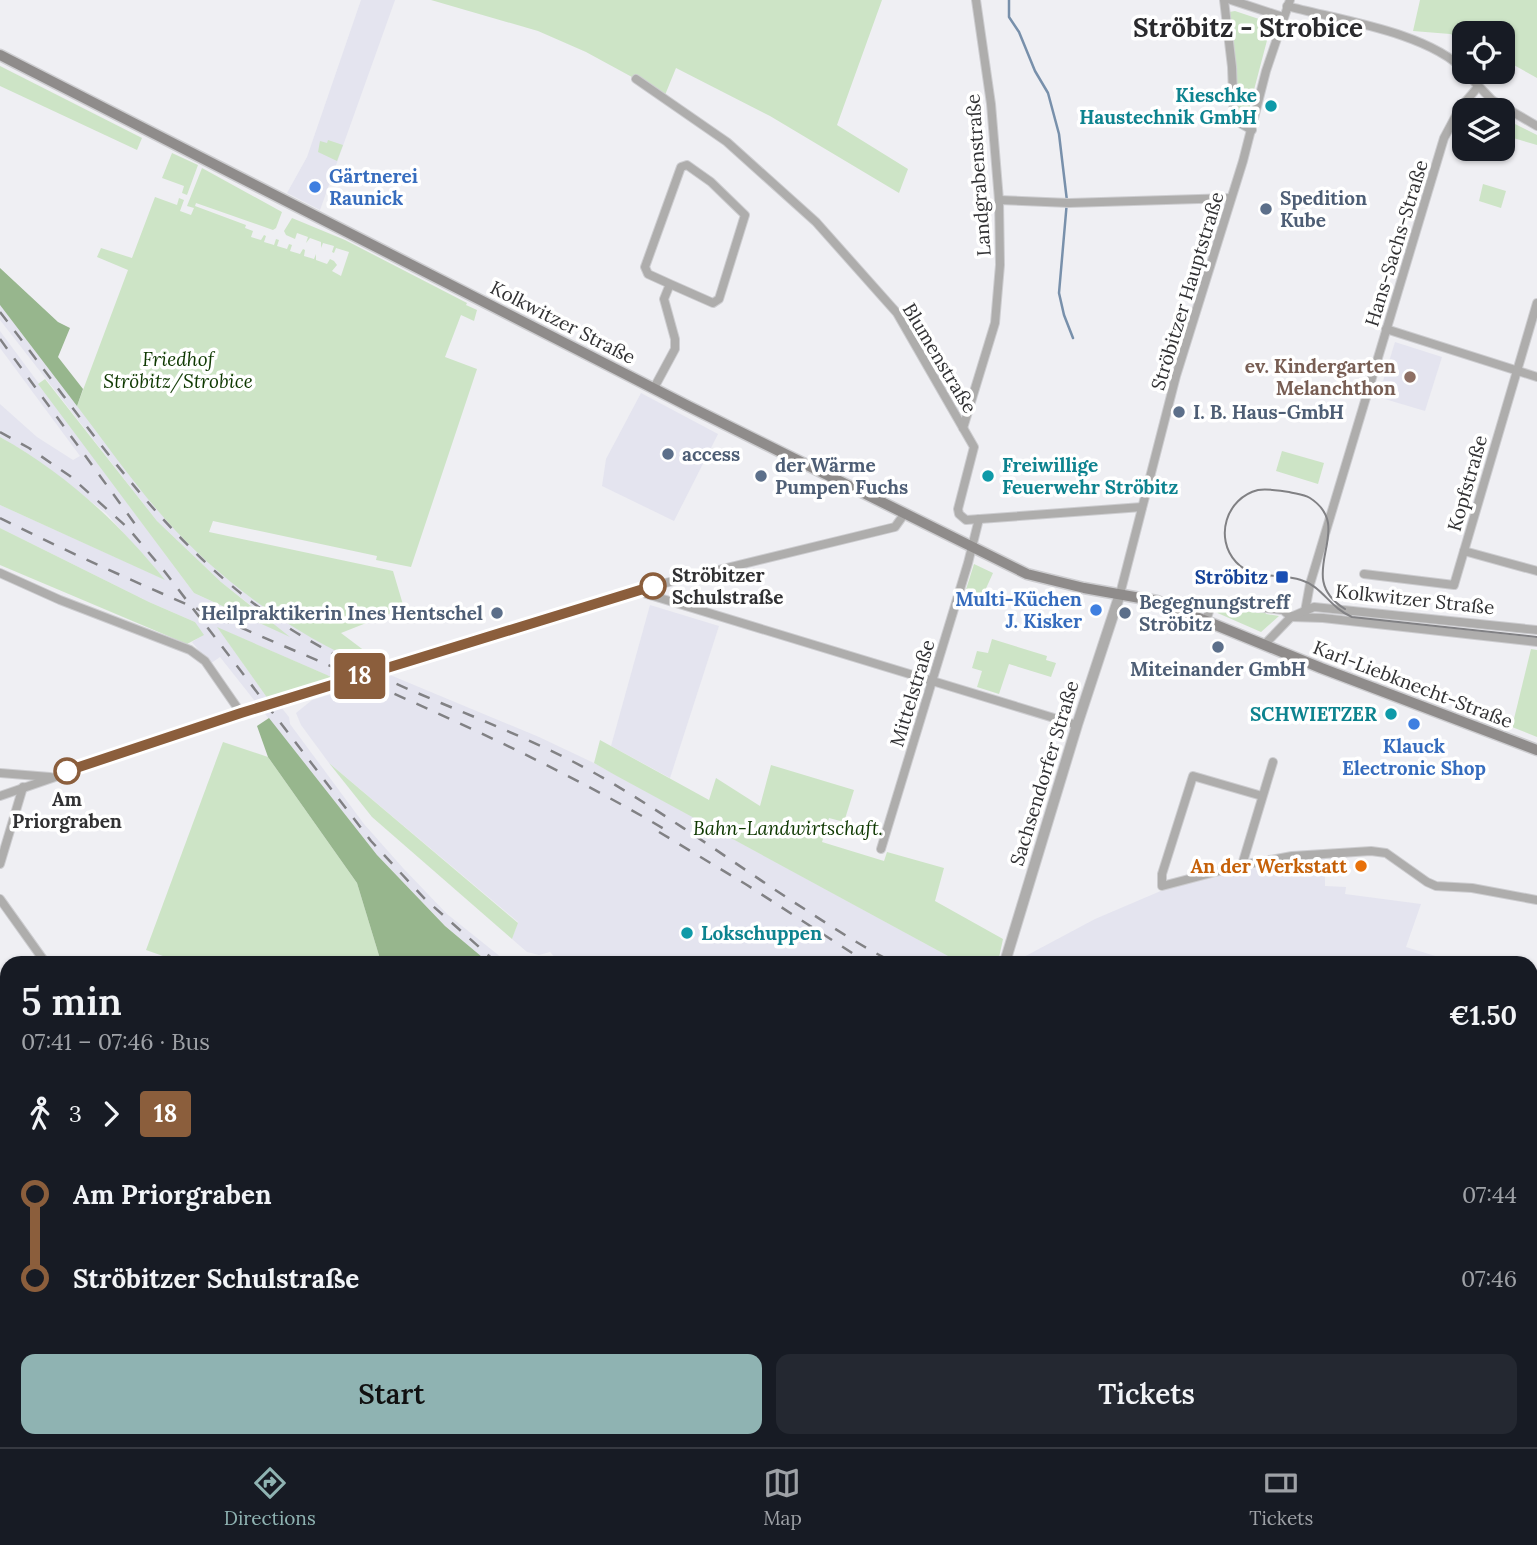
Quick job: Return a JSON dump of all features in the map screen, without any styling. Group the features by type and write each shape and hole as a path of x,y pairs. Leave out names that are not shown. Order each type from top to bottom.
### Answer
{"main road":[{"name":"Kolkwitzer Straße","path":"0,55 654,388 1027,574 1063,584 1119,594"},
{"name":"Karl-Liebknecht-Straße","path":"1119,594 1157,601 1537,750"}],"street":[{"name":"Landgrabenstraße","path":"963,428 995,323 1000,265 999,200 991,104 976,0"},
{"path":"1224,0 1232,67 1234,120 1252,130"},
{"path":"1231,0 1283,17"},
{"path":"1289,3 1398,34 1439,50 1452,59"},
{"name":"Ströbitzer Hauptstraße","path":"1119,594 1176,376 1252,130 1266,71 1289,3"},
{"name":"Blumenstraße","path":"636,79 727,142 816,222 897,313 974,447 958,509 959,514 966,520 979,519"},
{"path":"1475,84 1507,111 1537,126"},
{"name":"Hans-Sachs-Straße","path":"1305,613 1310,584 1444,138 1460,108 1478,88"},
{"path":"687,164 711,182 745,215 719,299 713,303 670,284 648,274 645,267 681,167 687,164"},
{"path":"999,200 1067,203 1231,198"},
{"path":"654,388 676,340 664,299 670,284"},
{"name":"Kopfstraße","path":"1364,574 1454,585 1537,303"},
{"path":"1386,330 1537,377"},
{"path":"979,519 1142,507"},
{"path":"0,796 241,713 637,591 895,527 905,513"},
{"name":"Mittelstraße","path":"881,849 979,519"},
{"path":"1464,551 1537,571"},
{"path":"0,573 60,600 190,650 205,661 241,713"},
{"path":"637,591 1077,725"},
{"name":"Sachsendorfer Straße","path":"1007,956 1119,594"},
{"name":"Kolkwitzer Straße","path":"1206,621 1212,602 1283,610 1291,617 1314,607 1335,608 1537,630"},
{"name":"Kolkwitzer Straße","path":"1305,613 1323,618 1537,642"},
{"path":"1264,645 1291,617"},
{"path":"1242,865 1273,762"},
{"path":"0,773 53,777"},
{"path":"1262,796 1193,776 1162,874 1162,886 1242,865 1292,856 1371,851 1386,853 1436,886 1472,888 1537,900"},
{"path":"0,864 23,788"},
{"path":"0,899 41,956"}],"shaded area":[{"name":"Gärtnerei Raunick","path":"361,0 395,0 320,210 287,193 307,157"},
{"path":"0,305 165,519 222,574 286,621 359,662 539,737 594,763 948,956 554,956 550,952 539,955 527,952 512,939 518,922 329,763 301,725 296,713 312,700 354,687 218,628 275,709 281,707 289,717 290,724 364,824 447,914 500,956 481,956 445,926 377,855 220,657 210,664 192,642 203,635 195,622 0,528 0,505 164,579 106,513 27,453 0,437 0,404 37,437 73,460 80,456 0,348 0,331 194,593 260,624 270,620 221,582 157,521 0,320"},
{"name":"ev. Kindergarten Melanchthon","path":"1395,342 1442,357 1425,411 1378,397"},
{"path":"641,393 718,434 674,521 602,486 606,459"},
{"path":"650,605 719,626 670,778 611,746"},
{"path":"1325,859 1325,886 1346,887 1345,894 1421,904 1406,947 1435,956 1026,956 1095,919 1163,890 1243,870"}],"green space":[{"path":"431,0 882,0 837,125 908,169 899,193 770,116 676,68 665,95 586,52 538,31"},
{"path":"1420,0 1537,0 1537,78 1515,66 1515,21 1452,21 1452,35 1413,31"},
{"path":"1235,11 1268,22 1270,29 1249,118 1243,121 1238,118 1237,113 1229,12"},
{"path":"0,66 142,138 137,150 0,86"},
{"path":"1515,124 1537,135 1537,145 1515,139"},
{"path":"328,140 343,145 337,161 318,152 320,141 327,143"},
{"path":"172,153 198,165 187,195 182,193 184,186 162,178"},
{"name":"Friedhof Ströbitz/Strobice","path":"202,168 282,212 273,230 196,203 195,206 246,225 245,228 253,231 251,237 261,240 264,235 264,242 274,245 276,239 279,240 277,246 287,249 289,244 292,245 290,251 300,254 303,249 304,256 314,259 316,254 316,260 327,264 330,259 337,265 332,271 341,276 349,252 336,248 334,253 334,246 323,243 321,248 321,242 310,238 306,243 308,237 297,233 295,239 286,235 284,231 292,218 345,240 477,310 474,321 461,315 445,357 477,369 411,567 376,560 377,556 213,521 209,532 393,571 404,608 341,633 378,661 369,666 341,654 286,623 209,564 154,506 77,406 128,270 97,257 101,248 132,258 155,197 177,205 179,198 184,200 180,211 191,215 194,208 187,206"},
{"path":"1483,184 1506,191 1501,208 1479,201"},
{"path":"0,268 58,322 70,328 58,357 83,389 77,406 0,305"},
{"path":"45,379 157,521 221,582 290,637 194,593 38,384"},
{"path":"0,437 47,466 89,500 129,538 165,580 0,505"},
{"path":"1282,451 1324,463 1318,484 1276,471"},
{"path":"0,528 195,622 204,635 187,644 0,565"},
{"path":"974,564 993,573 978,606 963,599"},
{"path":"1219,605 1259,613 1264,610 1266,614 1279,616 1261,632 1213,611"},
{"path":"217,627 327,675 333,678 268,699"},
{"path":"992,639 1047,656 1046,660 1056,663 1051,677 1009,664 999,694 977,687 982,671 972,668 977,651 988,653"},
{"path":"1531,649 1537,650 1537,737 1512,727"},
{"path":"269,718 377,855 445,926 481,956 379,956 357,883 268,757 257,726"},
{"name":"Bahn-Landwirtschaft.","path":"600,740 709,800 716,778 760,806 771,765 854,790 844,822 829,818 822,842 884,861 887,852 944,868 935,901 1003,939 999,956 948,956 594,763"},
{"path":"223,742 268,757 357,883 379,956 163,956 146,950"},
{"path":"329,763 518,923 512,939 372,817"}],"waterway":[{"path":"1009,0 1009,17 1048,93 1059,134 1067,201 1059,293 1073,338"}],"tram line":[{"path":"1345,609 1330,596 1324,582 1328,524 1323,510 1310,498 1266,489 1247,494 1238,501 1231,510 1225,531 1229,552 1243,568 1308,583 1352,617 1537,637"}],"railway":[{"path":"0,312 133,484 169,525 248,599 292,630 329,651 405,688 561,755 598,775 882,956"},
{"path":"0,339 138,528"},
{"path":"0,432 70,476 128,528 165,572 371,841 425,899 489,956"},
{"path":"0,518 168,596 507,746 671,833"},
{"path":"659,832 857,956"}],"bus line":[{"name":"18","path":"67,771 241,713 653,586"}],"place":[{"name":"Kieschke Haustechnik GmbH","path":"1271,106"},
{"name":"Gärtnerei Raunick","path":"315,187"},
{"name":"Spedition Kube","path":"1266,209"},
{"name":"ev. Kindergarten Melanchthon","path":"1410,377"},
{"name":"I. B. Haus-GmbH","path":"1179,412"},
{"name":"access","path":"668,454"},
{"name":"der Wärme Pumpen Fuchs","path":"761,476"},
{"name":"Freiwillige Feuerwehr Ströbitz","path":"988,476"},
{"name":"Ströbitz","path":"1282,577"},
{"name":"Ströbitzer Schulstraße","path":"653,586"},
{"name":"Multi-Küchen J. Kisker","path":"1096,610"},
{"name":"Heilpraktikerin Ines Hentschel","path":"497,613"},
{"name":"Begegnungstreff Ströbitz","path":"1125,613"},
{"name":"Miteinander GmbH","path":"1218,647"},
{"name":"SCHWIETZER","path":"1391,714"},
{"name":"Klauck Electronic Shop","path":"1414,724"},
{"name":"Am Priorgraben","path":"67,771"},
{"name":"An der Werkstatt","path":"1361,866"},
{"name":"Lokschuppen","path":"687,933"}],"district":[{"name":"Ströbitz - Strobice","path":"1248,28"}]}
